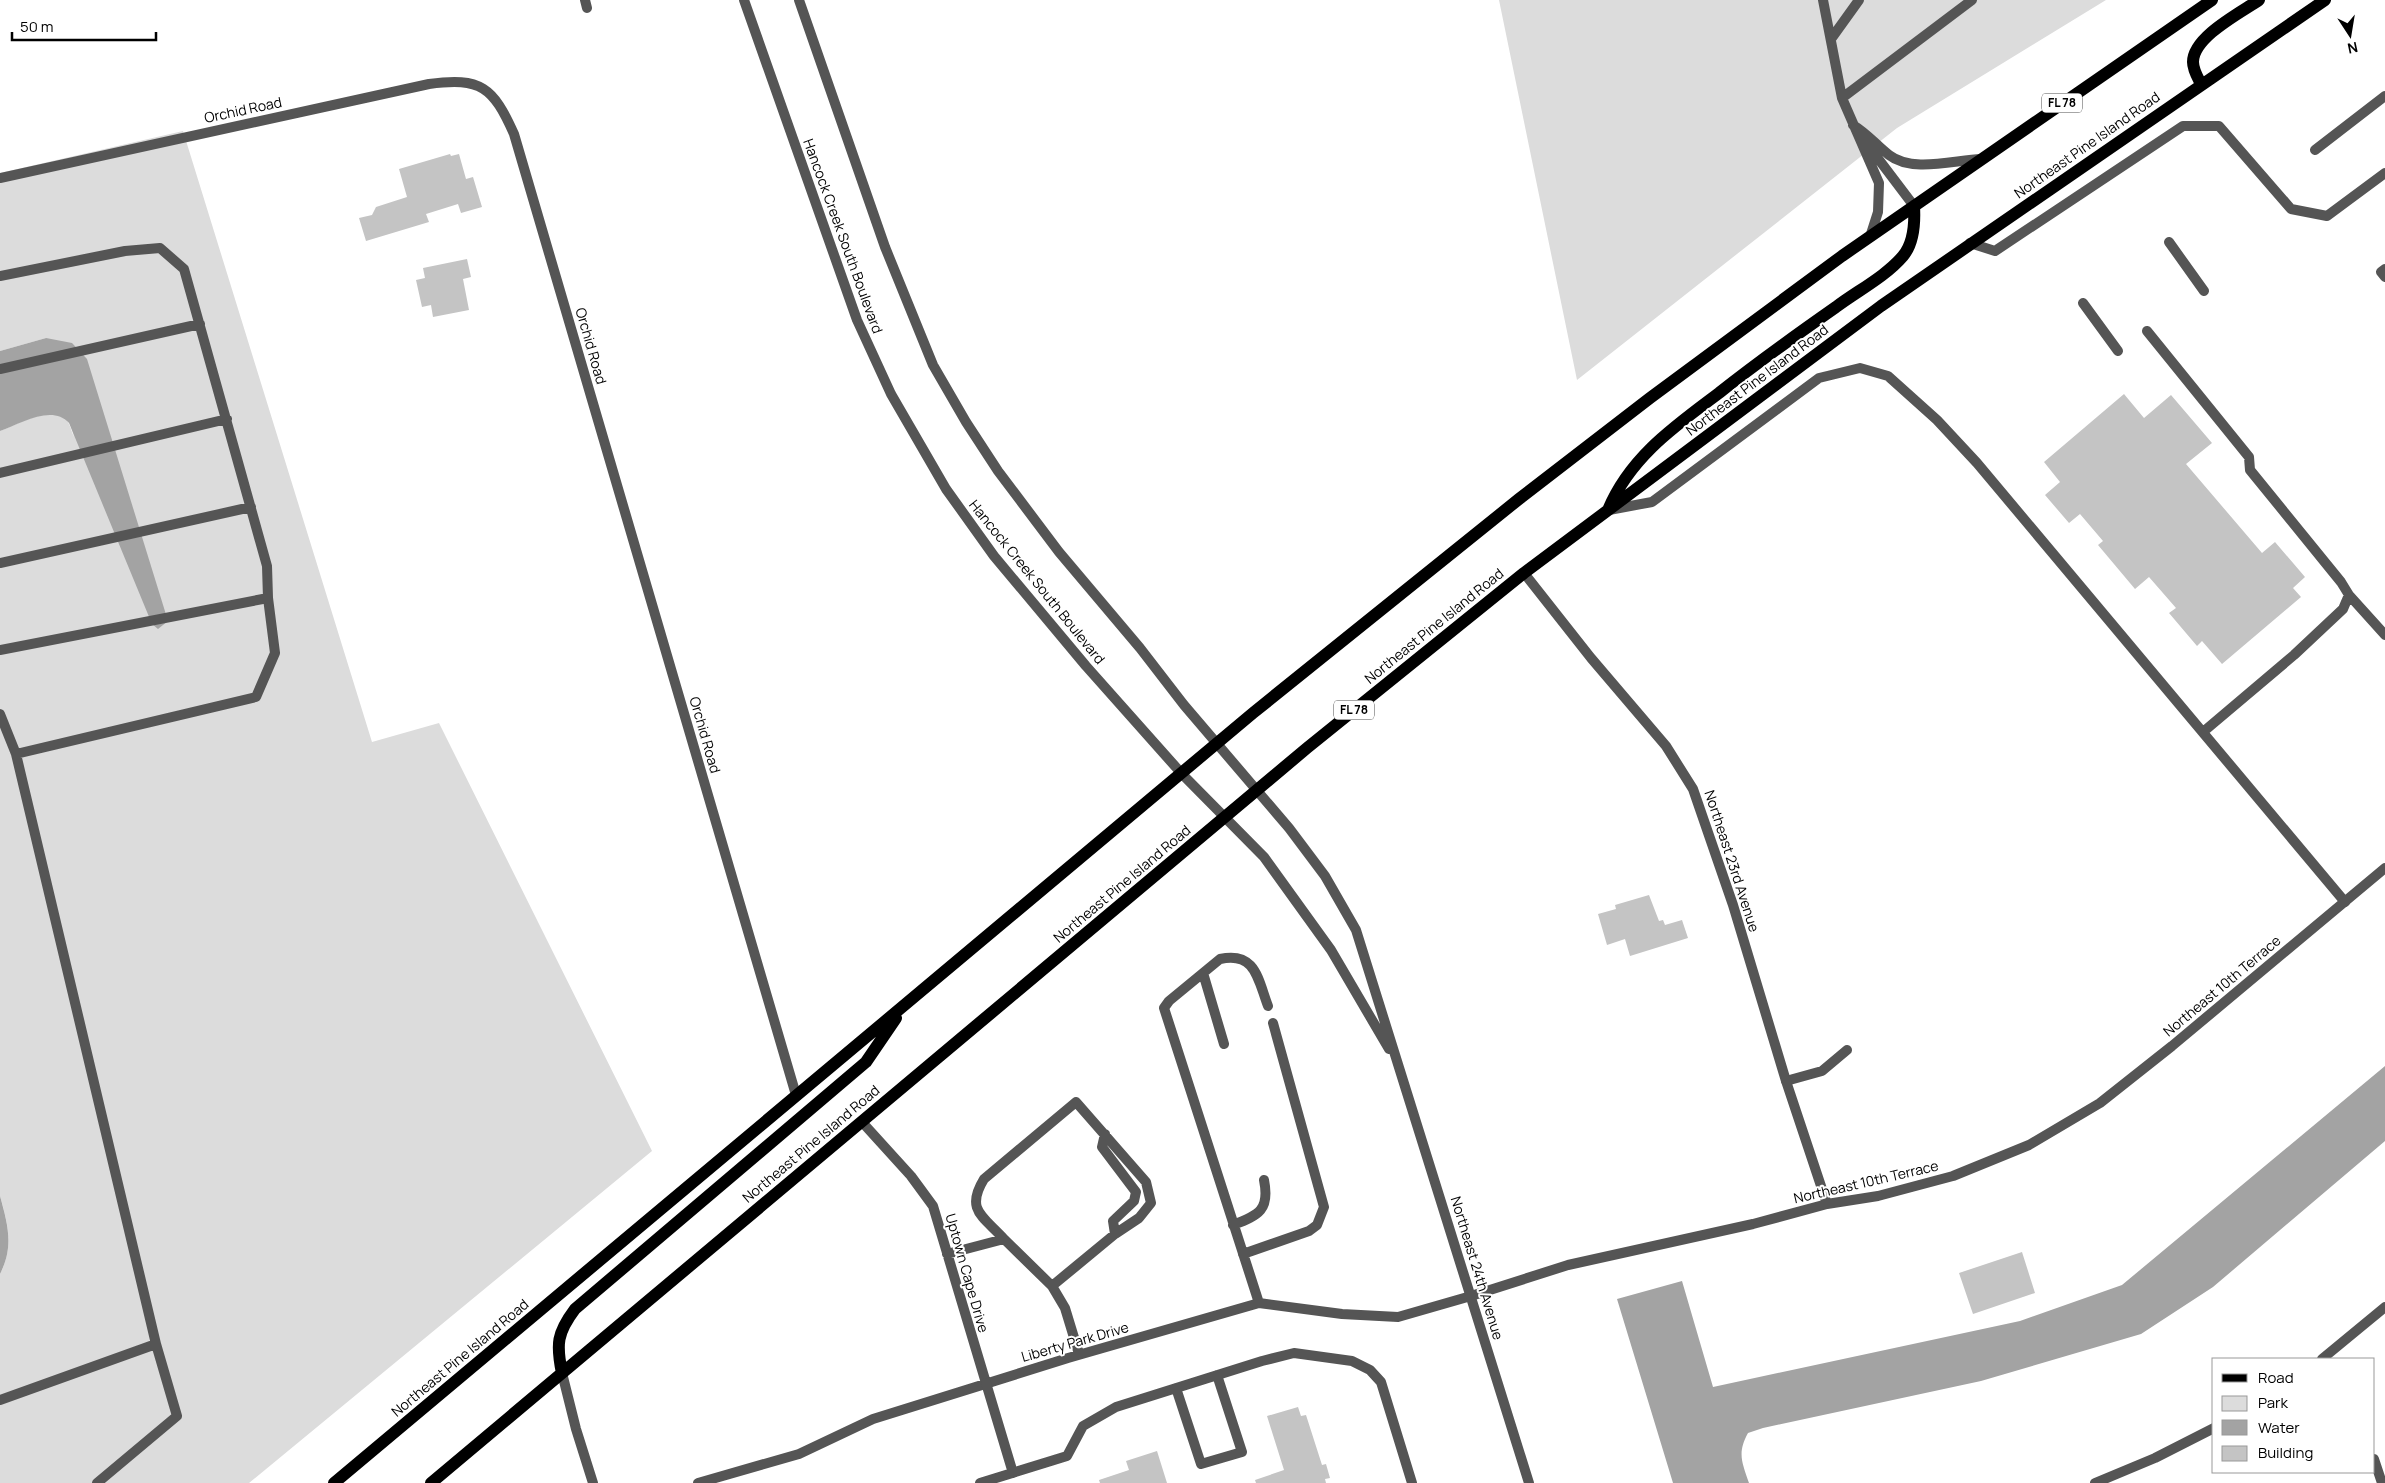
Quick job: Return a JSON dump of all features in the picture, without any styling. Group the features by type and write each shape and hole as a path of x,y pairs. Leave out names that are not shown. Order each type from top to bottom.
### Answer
{"main road":[{"name":"Northeast Pine Island Road","path":"334,1483 1218,743 1519,499 1650,398 1870,237 2212,0"},
{"path":"2201,84 2193,62 2196,49 2207,36 2259,0"},
{"name":"Northeast Pine Island Road","path":"431,1483 1256,791 1524,573 1881,306 2325,0"},
{"path":"1608,510 1616,491 1636,462 1665,434 1772,352 1885,272 1903,256 1912,240 1914,206"},
{"name":"Northeast Pine Island Road","path":"562,1373 558,1344 562,1326 575,1309 866,1062 904,1005"}],"street":[{"name":"Hancock Creek South Boulevard","path":"744,0 857,320 891,394 946,489 968,523 1086,666 1182,774 1224,818"},
{"path":"799,0 885,247 934,365 966,422 1003,479 1059,552 1256,791"},
{"path":"1823,0 1842,98 1879,183 1878,212 1870,237"},
{"path":"1831,39 1859,0"},
{"path":"1842,98 1972,0"},
{"name":"Orchid Road","path":"0,178 429,84 456,80 483,86 503,110 514,134 796,1095"},
{"path":"2314,150 2385,96"},
{"path":"1853,125 1868,134 1889,156 1899,161 1926,165 1982,159"},
{"path":"1853,125 1914,206"},
{"path":"1970,243 1996,251 2183,126 2219,126 2291,209 2327,216 2385,173"},
{"path":"2169,242 2204,291"},
{"path":"0,276 125,251 160,248 184,268 267,566 268,598 275,653 256,697 16,754"},
{"path":"2385,269 2382,272 2385,277"},
{"path":"2083,303 2118,351"},
{"path":"0,369 200,324"},
{"path":"2147,331 2249,458 2250,470 2341,582 2349,596 2385,635"},
{"path":"1608,510 1652,502 1820,378 1860,368 1888,376 1938,420 1977,463 2345,902"},
{"path":"0,473 227,418"},
{"path":"0,563 251,507"},
{"name":"Northeast 23rd Avenue","path":"1524,573 1591,658 1666,746 1693,789 1733,905 1826,1204"},
{"path":"2203,732 2294,655 2343,609 2349,596"},
{"path":"0,650 268,598"},
{"path":"0,714 16,754 156,1344 177,1416 97,1483"},
{"name":"Northeast 24th Avenue","path":"1256,791 1289,828 1342,902 1356,930 1529,1483"},
{"name":"Northeast 24th Avenue","path":"1224,818 1264,857 1331,950 1397,1062"},
{"name":"Northeast 10th Terrace","path":"1471,1296 1568,1265 1753,1224 1826,1204 1878,1196 1953,1176 1992,1162 2066,1125 2100,1103 2172,1046 2385,868"},
{"path":"1259,1303 1164,1008 1220,959 1241,957 1253,967 1268,1006"},
{"path":"1203,973 1224,1044"},
{"path":"1243,1254 1309,1231 1317,1225 1324,1207 1273,1022"},
{"path":"1786,1080 1822,1071 1847,1050"},
{"path":"1052,1286 1115,1234 1139,1218 1151,1202 1146,1182 1076,1102 984,1179 975,1194 976,1208 1004,1239 1052,1286 1065,1308 1079,1354"},
{"name":"Uptown Cape Drive","path":"862,1122 911,1176 933,1206 1013,1473"},
{"path":"1105,1134 1102,1147 1136,1192 1134,1201 1113,1221 1115,1234"},
{"path":"1233,1225 1262,1211 1266,1204 1264,1180"},
{"path":"947,1254 1004,1239"},
{"name":"Liberty Park Drive","path":"698,1483 799,1454 873,1418 1079,1354 1259,1303 1342,1314 1398,1317 1471,1296"},
{"path":"2323,1358 2385,1307"},
{"path":"0,1400 156,1344"},
{"path":"980,1483 1067,1456 1082,1426 1116,1407 1294,1353 1352,1361 1370,1370 1380,1382 1412,1483"},
{"path":"562,1373 576,1429 593,1483"},
{"path":"1176,1388 1201,1464 1242,1452 1217,1375"},
{"path":"2095,1483 2155,1458 2212,1429"},
{"path":"2375,1462 2382,1483"}],"green space":[{"path":"1499,0 2106,0 1897,128 1577,380"},
{"path":"183,131 372,742 439,723 652,1151 249,1483 0,1483 0,1274 7,1254 8,1235 0,1196 0,431 40,415 56,414 67,421 74,437 46,338 0,351 0,173"}],"water":[{"path":"46,338 72,343 87,359 168,621 158,629 152,624 69,423 54,415 45,415 26,420 0,431 0,351"},
{"path":"2385,1066 2385,1141 2213,1287 2141,1334 1981,1381 1763,1428 1748,1433 1743,1446 1742,1458 1749,1483 1673,1483 1617,1299 1682,1281 1713,1387 2020,1321 2122,1285"},
{"path":"0,1196 7,1226 8,1245 0,1274"}],"building":[{"path":"450,154 451,156 459,154 466,179 473,177 482,207 461,213 458,204 426,214 429,222 366,241 359,218 372,215 376,207 407,197 399,169"},
{"path":"467,259 471,277 463,279 469,310 433,317 431,305 422,307 416,280 425,278 423,268"},
{"path":"2124,394 2144,418 2171,395 2212,443 2186,464 2262,553 2275,542 2305,577 2293,588 2301,597 2222,664 2202,641 2197,646 2169,613 2176,608 2149,577 2135,589 2098,545 2103,541 2080,514 2069,523 2045,495 2060,482 2044,462"},
{"path":"1649,895 1659,921 1663,920 1665,925 1682,920 1688,938 1630,956 1625,939 1607,945 1598,914 1616,909 1615,905"},
{"path":"2022,1252 2035,1293 1973,1314 1959,1273"},
{"path":"1298,1407 1301,1416 1306,1415 1322,1465 1326,1464 1330,1478 1325,1479 1326,1483 1256,1483 1255,1480 1284,1470 1267,1416"},
{"path":"1157,1451 1167,1483 1100,1483 1099,1480 1129,1470 1126,1461"}]}
